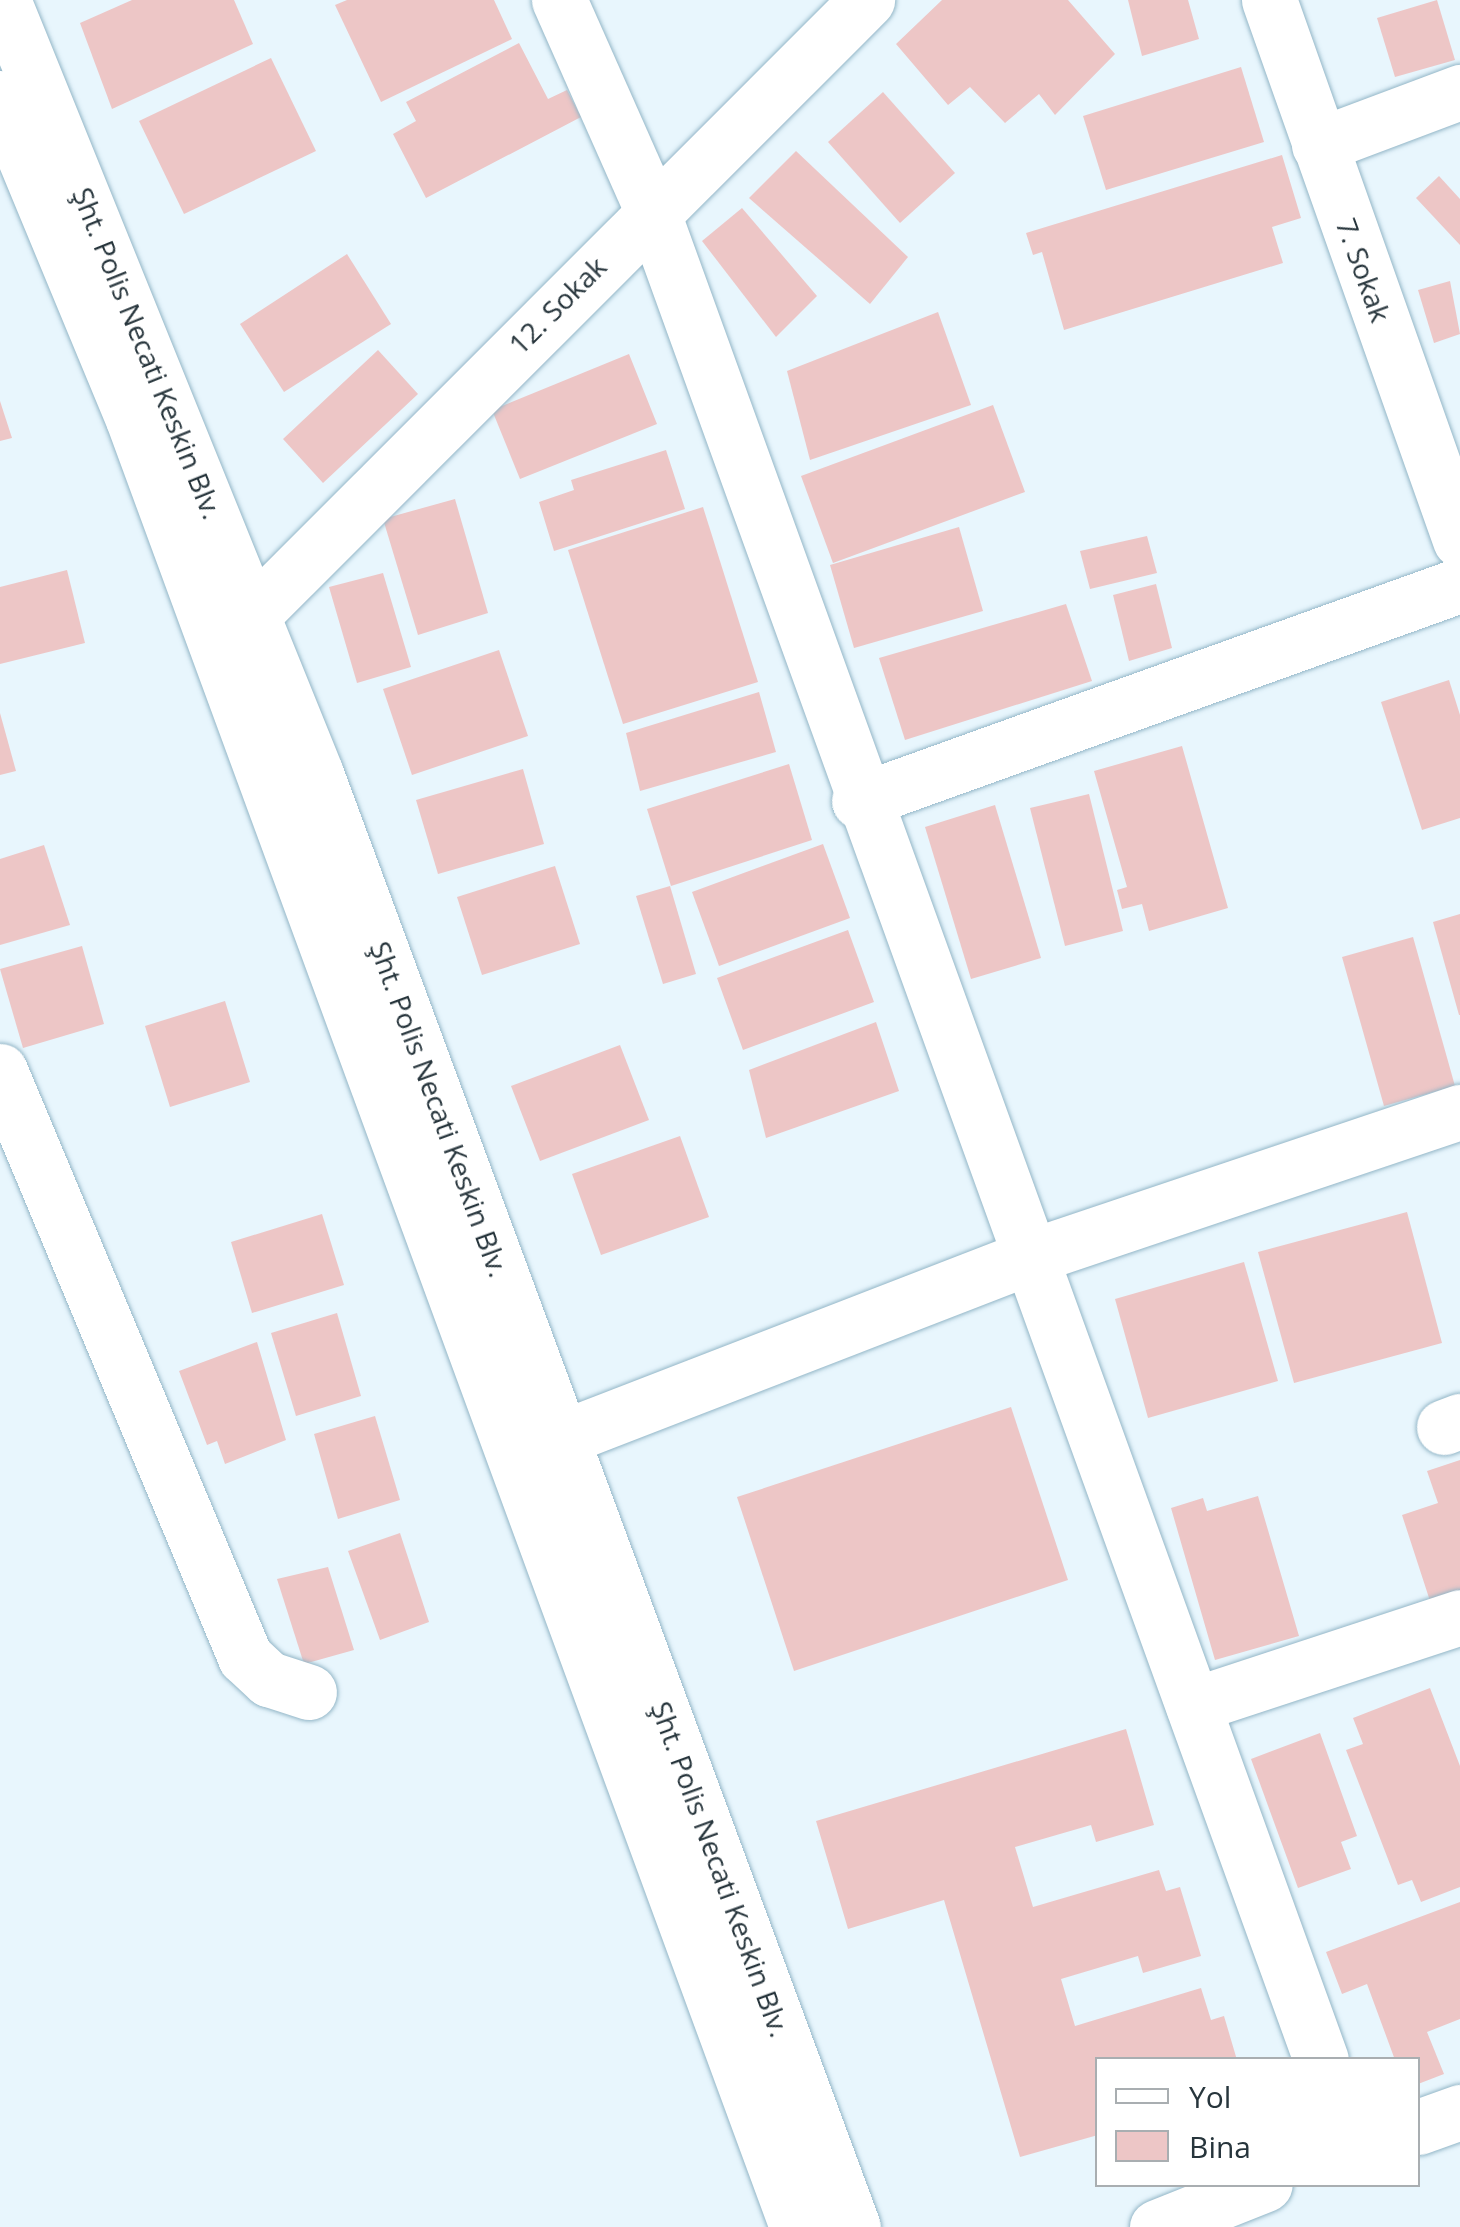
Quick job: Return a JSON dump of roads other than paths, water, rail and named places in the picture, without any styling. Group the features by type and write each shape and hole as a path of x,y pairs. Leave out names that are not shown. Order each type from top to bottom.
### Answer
{"street":[{"name":"Şht. Polis Necati Keskin Blv.","path":"3,0 252,615 538,1447 797,2227"},
{"path":"559,0 652,208 859,801 1032,1256 1320,2057"},
{"name":"12. Sokak","path":"252,615 652,208 867,0"},
{"name":"7. Sokak","path":"1269,0 1460,537"},
{"path":"1320,145 1460,92"},
{"name":"Şht. Polis Necati Keskin Blv.","path":"0,98 133,419 538,1447 852,2227"},
{"path":"859,801 1460,584"},
{"path":"0,1071 245,1657 270,1678 309,1692"},
{"path":"538,1447 1032,1256 1460,1112"},
{"path":"1193,1705 1460,1617"},
{"path":"1420,2126 1460,2112"},
{"path":"1157,2227 1257,2187"}]}
